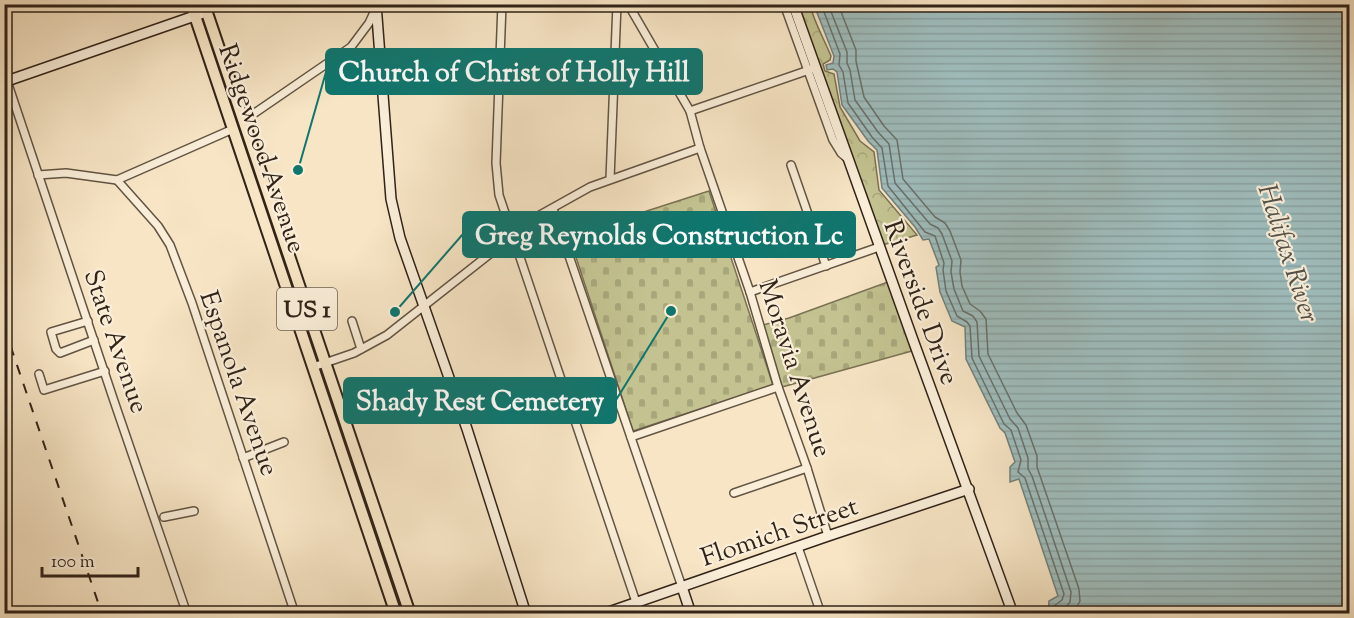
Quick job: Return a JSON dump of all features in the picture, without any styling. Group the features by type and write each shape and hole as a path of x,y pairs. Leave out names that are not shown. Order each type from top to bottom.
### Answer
{"main road":[{"name":"Ridgewood Avenue","path":"191,4 396,614"},
{"name":"Ridgewood Avenue","path":"205,8 410,614"}],"street":[{"path":"502,4 496,163 499,195 640,614"},
{"path":"610,179 618,4"},
{"name":"Moravia Avenue","path":"628,4 690,111 700,148 750,292 778,387 828,536"},
{"path":"690,111 813,68 784,4"},
{"name":"Riverside Drive","path":"793,4 813,68 849,159 1013,614"},
{"path":"243,121 351,47 369,23 376,6"},
{"path":"376,6 391,200 400,238 467,429 526,614"},
{"path":"6,78 195,16 205,8"},
{"name":"State Avenue","path":"6,78 188,614"},
{"path":"38,175 66,173 117,180 233,129"},
{"path":"313,367 361,349 387,335 538,216 590,187 700,148"},
{"path":"791,165 826,266"},
{"name":"Espanola Avenue","path":"117,180 158,226 170,245 192,303 295,614"},
{"path":"553,208 691,614"},
{"path":"750,292 879,247"},
{"path":"88,321 51,332 56,349 60,353 94,340"},
{"path":"352,321 361,349"},
{"path":"39,374 44,390 105,371"},
{"path":"631,437 778,387"},
{"path":"243,458 284,442"},
{"path":"734,493 807,468"},
{"name":"Flomich Street","path":"603,614 969,489"},
{"path":"164,517 194,511"},
{"path":"798,547 821,614"}],"green space":[{"path":"797,5 810,5 831,56 830,60 823,64 825,71 834,74 840,107 860,141 874,152 879,190 917,235 882,245"},
{"path":"709,191 773,385 633,431 569,236"},
{"path":"888,282 912,351 782,387 763,325 789,318"}],"water":[{"name":"Halifax River","path":"814,5 1349,5 1349,613 1048,613 1049,601 1058,596 1019,479 1010,482 1010,467 1015,462 1005,433 1000,428 966,359 965,327 952,321 940,292 936,267 939,265 929,239 923,240 882,188 877,150 842,105 837,72 833,69 827,70 826,65 833,63 834,56"}],"railway":[{"path":"4,327 102,614"}],"place":[{"name":"Church of Christ of Holly Hill","path":"298,170"},
{"name":"Shady Rest Cemetery","path":"671,311"},
{"name":"Greg Reynolds Construction Lc","path":"395,312"}]}
